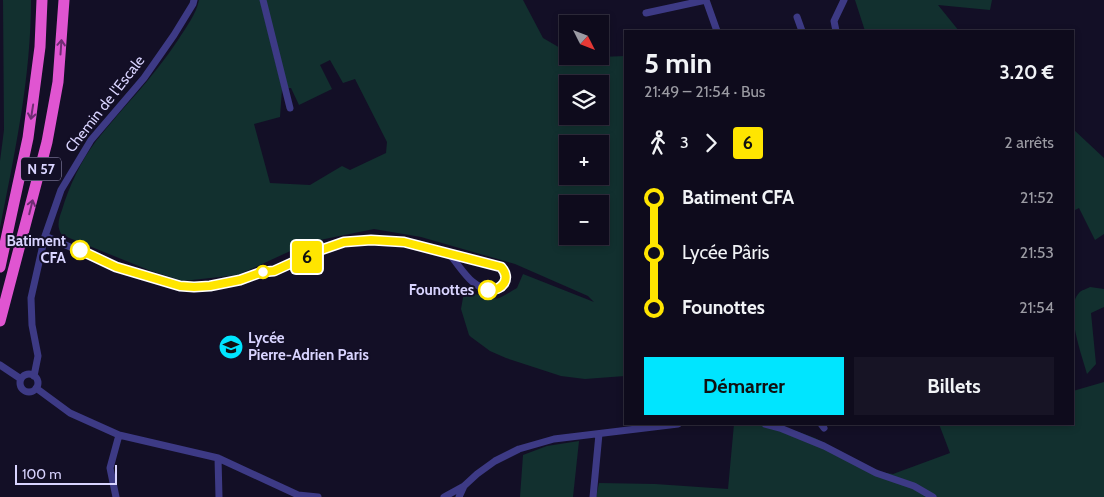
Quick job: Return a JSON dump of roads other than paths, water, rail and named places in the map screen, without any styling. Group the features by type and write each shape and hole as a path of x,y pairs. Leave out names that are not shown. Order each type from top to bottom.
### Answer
{"highway":[{"path":"37,0 40,47"},
{"name":"N 57","path":"0,266 28,138 40,47 42,0"},
{"name":"N 57","path":"0,321 47,142 58,82 65,0"}],"street":[{"name":"Chemin de l'Escale","path":"34,376 38,356 32,325 31,298 45,236 60,190 91,140 144,78 174,35 194,0"},
{"path":"263,0 290,108"},
{"path":"646,13 706,0 717,30"},
{"path":"836,30 834,24 844,0"},
{"path":"797,17 802,30"},
{"path":"45,236 116,267 180,286 210,286 240,280 262,272 274,271 318,251 344,242 371,240 404,242 450,255 488,262 501,267 506,274 502,287 493,290 475,285 469,281 450,255"},
{"path":"2,366 21,378"},
{"path":"26,375 34,376 38,383 36,388 30,392 24,391 20,387 21,378 26,375"},
{"path":"36,388 70,413 119,435 218,458 298,496 318,497"},
{"path":"444,497 464,486 495,461 519,449 554,439 670,425"},
{"path":"769,425 824,446 876,473 914,486 933,497"},
{"path":"593,497 600,434"},
{"path":"116,497 110,468 119,435"},
{"path":"218,458 219,497"},
{"path":"459,497 464,486"}],"place":[{"name":"Batiment CFA","path":"80,250"},
{"name":"Founottes","path":"488,290"},
{"name":"Lycée Pierre-Adrien Paris","path":"231,347"}]}
